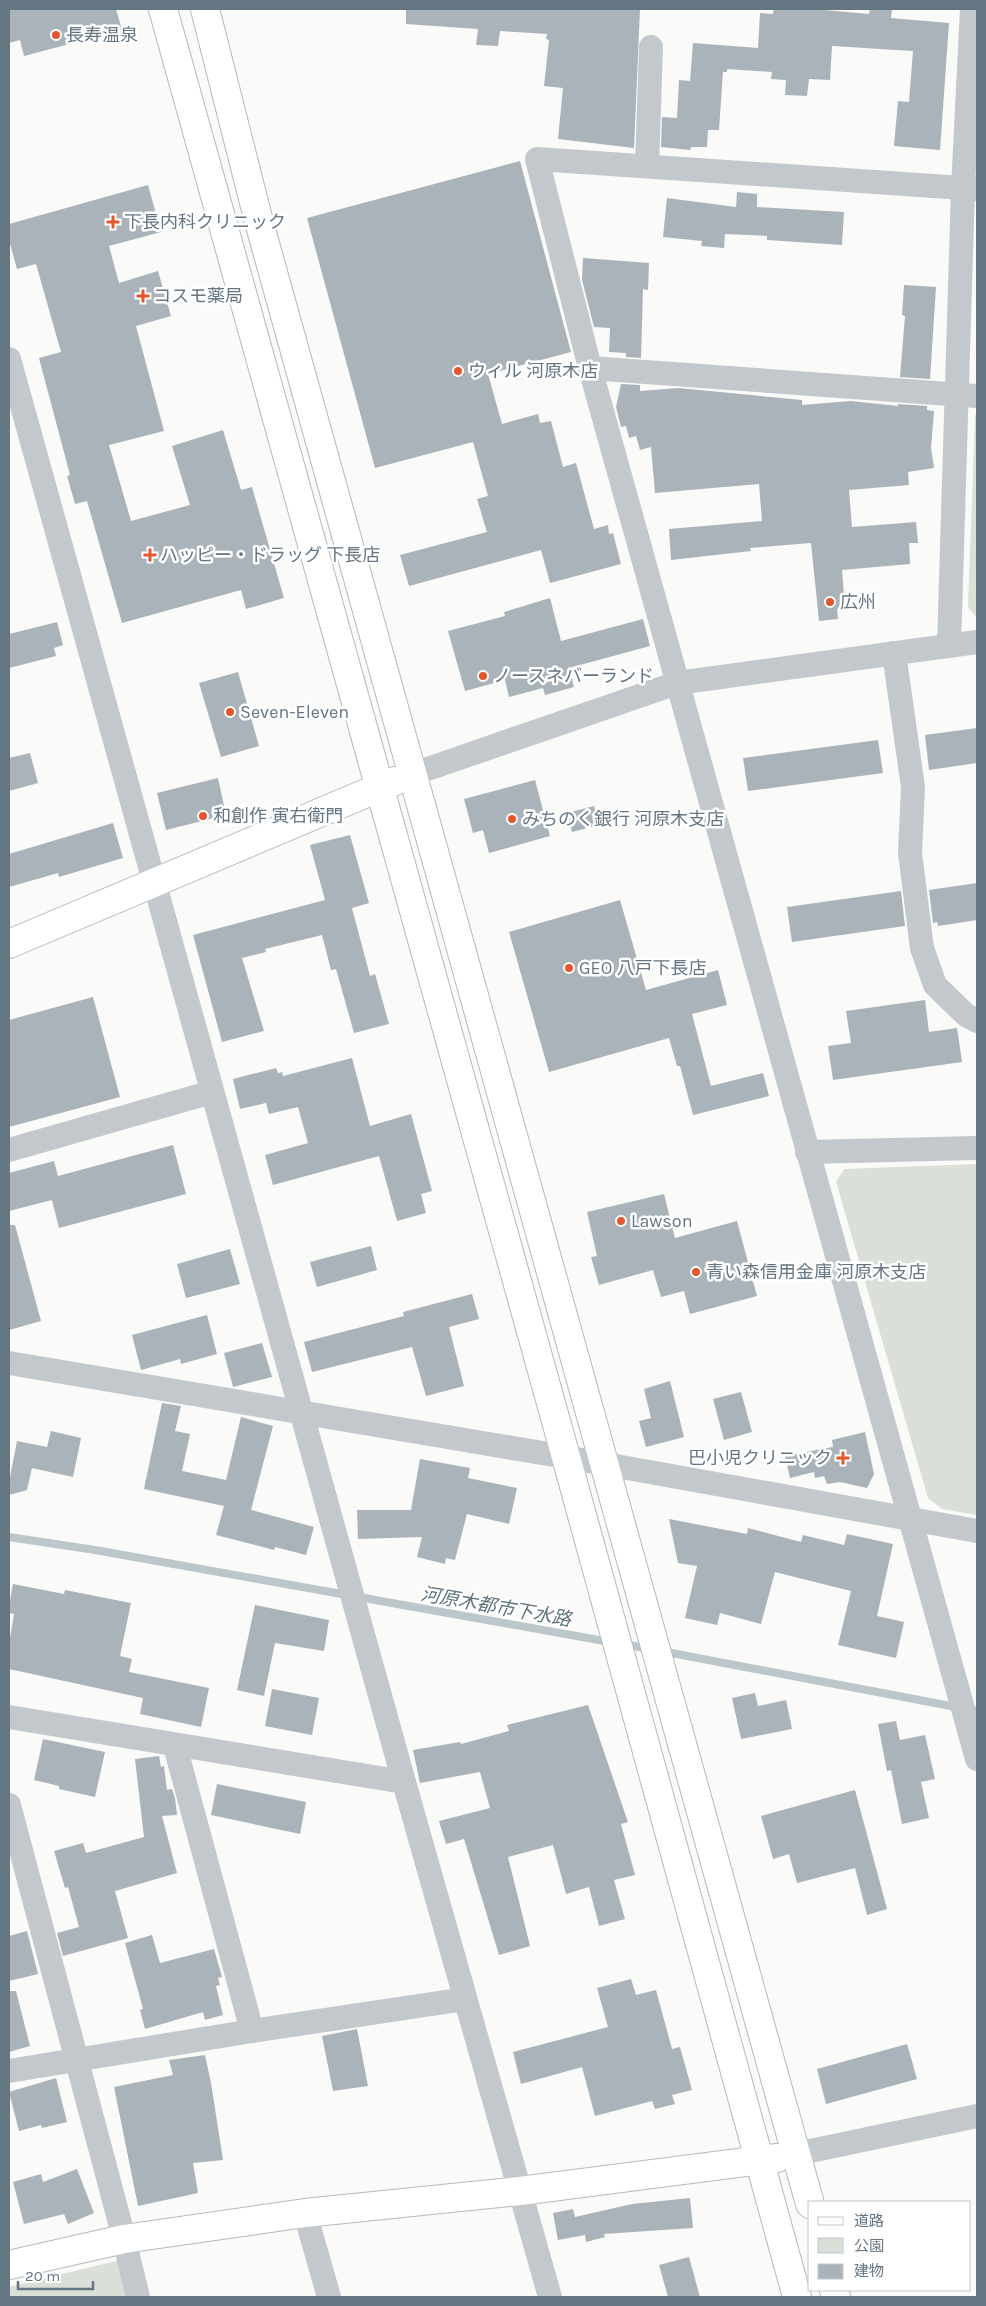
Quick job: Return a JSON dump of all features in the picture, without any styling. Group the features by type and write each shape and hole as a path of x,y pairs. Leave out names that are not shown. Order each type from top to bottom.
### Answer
{"street":[{"path":"163,9 566,1457 797,2297"},
{"path":"205,9 259,222 809,2201"},
{"path":"949,646 966,396 972,9"},
{"path":"647,166 652,47"},
{"path":"970,189 538,159 590,368 977,1759"},
{"path":"9,359 15,404 155,883 404,1782 550,2297"},
{"path":"590,368 966,396"},
{"path":"9,944 413,774 677,683 977,642"},
{"path":"894,653 913,787 910,853 922,948 935,985 966,1015 977,1021"},
{"path":"9,1150 212,1092"},
{"path":"807,1152 977,1148"},
{"path":"9,1363 302,1414 566,1457 977,1531"},
{"path":"9,1717 175,1746 404,1782"},
{"path":"175,1746 252,2031"},
{"path":"9,1805 78,2060 138,2297"},
{"path":"9,2071 252,2031 465,1999"},
{"path":"9,2265 124,2239 305,2213 520,2191 759,2161 977,2116"},
{"path":"305,2213 329,2297"}],"green space":[{"path":"977,414 977,618 968,607 975,415"},
{"path":"977,1164 977,1515 942,1509 928,1498 836,1182 844,1169"},
{"path":"120,2260 128,2297 9,2297 9,2287"}],"building":[{"name":"長寿温泉","path":"9,9 116,9 122,30 24,56 20,40 9,43"},
{"path":"406,9 640,9 634,148 558,139 563,88 544,86 549,40 546,39 547,34 500,31 498,46 476,45 478,29 406,24"},
{"path":"774,9 813,9 869,14 870,9 892,9 891,18 949,23 940,150 894,146 898,101 909,102 913,51 832,46 830,80 809,79 807,96 785,95 786,80 771,79 772,72 727,69 727,72 723,72 719,130 708,130 707,147 691,147 690,150 661,147 662,117 677,118 679,80 690,81 693,43 758,48 760,13 773,14"},
{"path":"520,161 571,352 488,374 502,424 538,414 540,423 551,421 563,467 576,463 594,529 608,525 609,534 613,533 621,564 550,583 541,550 409,586 400,555 487,532 477,499 488,496 473,442 375,468 307,218"},
{"path":"148,185 161,232 109,246 119,283 158,271 171,316 136,326 164,431 109,445 131,521 190,505 172,446 223,430 241,490 252,487 284,598 246,609 241,590 122,623 87,501 75,504 67,476 70,475 39,358 61,352 36,264 17,269 9,240 9,224"},
{"path":"737,192 757,194 757,207 844,212 842,245 767,240 767,236 725,234 724,248 701,246 702,241 663,237 667,198 736,207"},
{"path":"583,258 649,263 648,290 643,289 641,358 626,357 626,353 609,352 610,328 594,327 582,280"},
{"path":"904,285 936,287 930,379 900,377 905,316 902,315"},
{"path":"621,384 640,385 640,391 678,388 802,400 802,405 851,401 898,406 898,404 927,406 927,410 934,411 931,448 934,468 908,472 909,485 849,490 852,527 916,522 918,543 909,543 910,564 842,570 845,608 837,609 838,619 819,621 811,543 750,548 751,551 671,560 669,529 762,521 759,484 655,493 651,447 640,450 636,436 629,438 626,426 621,427 616,407"},
{"path":"550,598 561,641 643,619 650,646 569,668 574,687 545,695 543,688 509,697 505,680 465,691 448,631 505,616 504,612"},
{"path":"57,622 63,645 54,648 56,656 9,668 9,634"},
{"path":"238,672 259,746 221,757 199,683"},
{"path":"977,728 977,763 929,770 925,735"},
{"path":"878,740 883,773 748,791 743,758"},
{"path":"30,753 38,783 9,791 9,758"},
{"path":"218,778 226,815 166,830 157,793"},
{"path":"535,780 550,836 489,853 483,830 473,833 464,799"},
{"path":"594,806 599,825 572,832 567,813"},
{"path":"113,823 123,858 59,877 58,873 9,887 9,854"},
{"path":"350,835 369,903 352,908 370,976 375,974 389,1024 354,1033 336,969 331,970 322,935 265,949 266,952 242,958 264,1031 222,1042 193,935 325,900 310,845"},
{"path":"977,883 977,920 938,926 937,922 933,923 929,890"},
{"path":"901,891 905,926 792,942 787,907"},
{"path":"620,900 646,990 718,970 727,1005 692,1014 711,1086 763,1073 769,1096 693,1115 680,1066 677,1066 669,1038 549,1072 509,932"},
{"path":"93,997 120,1097 9,1127 9,1020"},
{"path":"925,1000 929,1032 957,1028 962,1062 833,1080 828,1046 851,1043 846,1011"},
{"path":"352,1058 370,1126 411,1114 432,1191 421,1194 426,1213 397,1221 379,1156 273,1185 265,1155 308,1143 298,1107 269,1114 266,1103 240,1109 233,1079 276,1068 278,1073 282,1072 283,1076"},
{"path":"173,1145 186,1194 59,1228 52,1200 9,1211 9,1173 54,1161 58,1176"},
{"path":"664,1194 675,1238 737,1221 757,1296 690,1314 684,1291 661,1297 653,1270 599,1285 591,1257 597,1256 587,1212"},
{"path":"9,1225 15,1225 41,1321 9,1330"},
{"path":"371,1246 377,1270 317,1287 310,1262"},
{"path":"230,1249 240,1284 186,1298 177,1264"},
{"path":"472,1294 479,1319 449,1327 464,1386 426,1396 412,1347 312,1372 304,1342 404,1316 403,1312"},
{"path":"207,1315 217,1354 181,1364 180,1359 141,1370 132,1335"},
{"path":"262,1343 272,1377 233,1387 224,1353"},
{"path":"670,1381 684,1437 646,1447 639,1421 651,1418 644,1389"},
{"path":"741,1392 752,1432 724,1440 713,1399"},
{"path":"162,1403 181,1406 175,1431 190,1434 182,1471 226,1480 241,1417 273,1426 251,1510 314,1527 306,1555 275,1547 274,1550 216,1535 224,1506 144,1489"},
{"path":"51,1431 81,1438 73,1477 32,1468 27,1490 9,1495 9,1482 17,1441 47,1447"},
{"path":"865,1432 874,1474 867,1488 840,1482 827,1484 824,1476 815,1478 814,1472 790,1478 785,1456 833,1447 832,1440"},
{"path":"420,1459 470,1468 468,1478 517,1488 509,1524 467,1514 455,1560 446,1558 445,1564 417,1557 422,1537 358,1539 357,1510 411,1510"},
{"path":"669,1519 747,1534 748,1528 801,1542 803,1535 844,1545 847,1534 893,1544 877,1616 904,1622 896,1658 838,1645 851,1591 775,1572 761,1624 720,1613 717,1625 685,1618 697,1566 678,1563"},
{"path":"13,1584 64,1594 65,1590 131,1603 120,1656 132,1659 129,1672 209,1688 201,1727 140,1714 143,1698 9,1669 9,1644 14,1614 9,1613 9,1606"},
{"path":"255,1605 329,1620 324,1651 275,1643 264,1696 237,1690"},
{"path":"272,1689 319,1698 312,1735 265,1726"},
{"path":"755,1693 758,1706 786,1700 792,1729 741,1739 732,1698"},
{"path":"588,1705 628,1822 621,1824 635,1875 614,1880 625,1919 599,1926 589,1887 566,1894 553,1845 508,1857 530,1946 499,1955 464,1839 446,1844 439,1821 490,1808 480,1772 420,1783 413,1750 460,1742 461,1744 509,1731 507,1725"},
{"path":"896,1721 900,1740 925,1735 935,1779 921,1782 929,1818 902,1824 891,1770 887,1771 878,1724"},
{"path":"43,1739 105,1752 95,1797 59,1789 59,1786 34,1780"},
{"path":"159,1756 161,1767 164,1766 167,1790 172,1789 175,1798 177,1815 162,1816 177,1873 115,1891 128,1938 63,1956 57,1933 79,1927 68,1887 65,1888 54,1851 83,1843 86,1853 144,1837 135,1759"},
{"path":"217,1784 306,1802 300,1834 211,1815"},
{"path":"855,1790 887,1909 867,1915 855,1868 797,1883 789,1854 773,1859 761,1816"},
{"path":"27,1931 38,1974 9,1981 9,1936"},
{"path":"152,1935 160,1963 214,1949 222,1977 218,1978 220,1985 216,1986 223,2015 205,2020 203,2012 145,2029 140,2010 143,2009 125,1943"},
{"path":"631,1979 636,1995 656,1990 672,2049 680,2047 692,2090 672,2095 675,2104 655,2109 652,2101 595,2116 582,2067 521,2084 513,2052 608,2027 597,1988"},
{"path":"9,1991 16,1991 30,2046 9,2052"},
{"path":"357,2029 368,2086 333,2091 322,2036"},
{"path":"907,2044 917,2079 826,2104 817,2069"},
{"path":"205,2055 223,2160 193,2163 198,2193 138,2206 114,2087 173,2075 169,2060"},
{"path":"56,2078 67,2122 42,2128 41,2125 19,2131 9,2092"},
{"path":"77,2169 94,2213 68,2224 64,2214 24,2224 13,2182 41,2174 43,2182"},
{"path":"690,2198 693,2228 604,2234 605,2237 586,2242 585,2235 558,2240 553,2213 573,2209 575,2217 632,2204"},
{"path":"689,2257 700,2297 668,2297 659,2265"}],"waterway":[{"name":"河原木都市下水路","path":"9,1537 95,1550 610,1642"},
{"name":"河原木都市下水路","path":"624,1644 650,1649"},
{"name":"河原木都市下水路","path":"661,1651 977,1711"}],"place":[{"name":"長寿温泉","path":"56,35"},
{"name":"下長内科クリニック","path":"113,222"},
{"name":"コスモ薬局","path":"143,296"},
{"name":"ウィル 河原木店","path":"458,371"},
{"name":"ハッピー・ドラッグ 下長店","path":"150,555"},
{"name":"広州","path":"830,602"},
{"name":"ノースネバーランド","path":"483,676"},
{"name":"Seven-Eleven","path":"230,712"},
{"name":"和創作 寅右衛門","path":"203,816"},
{"name":"みちのく銀行 河原木支店","path":"512,819"},
{"name":"GEO 八戸下長店","path":"569,968"},
{"name":"Lawson","path":"621,1221"},
{"name":"青い森信用金庫 河原木支店","path":"696,1272"},
{"name":"巴小児クリニック","path":"843,1458"}]}
